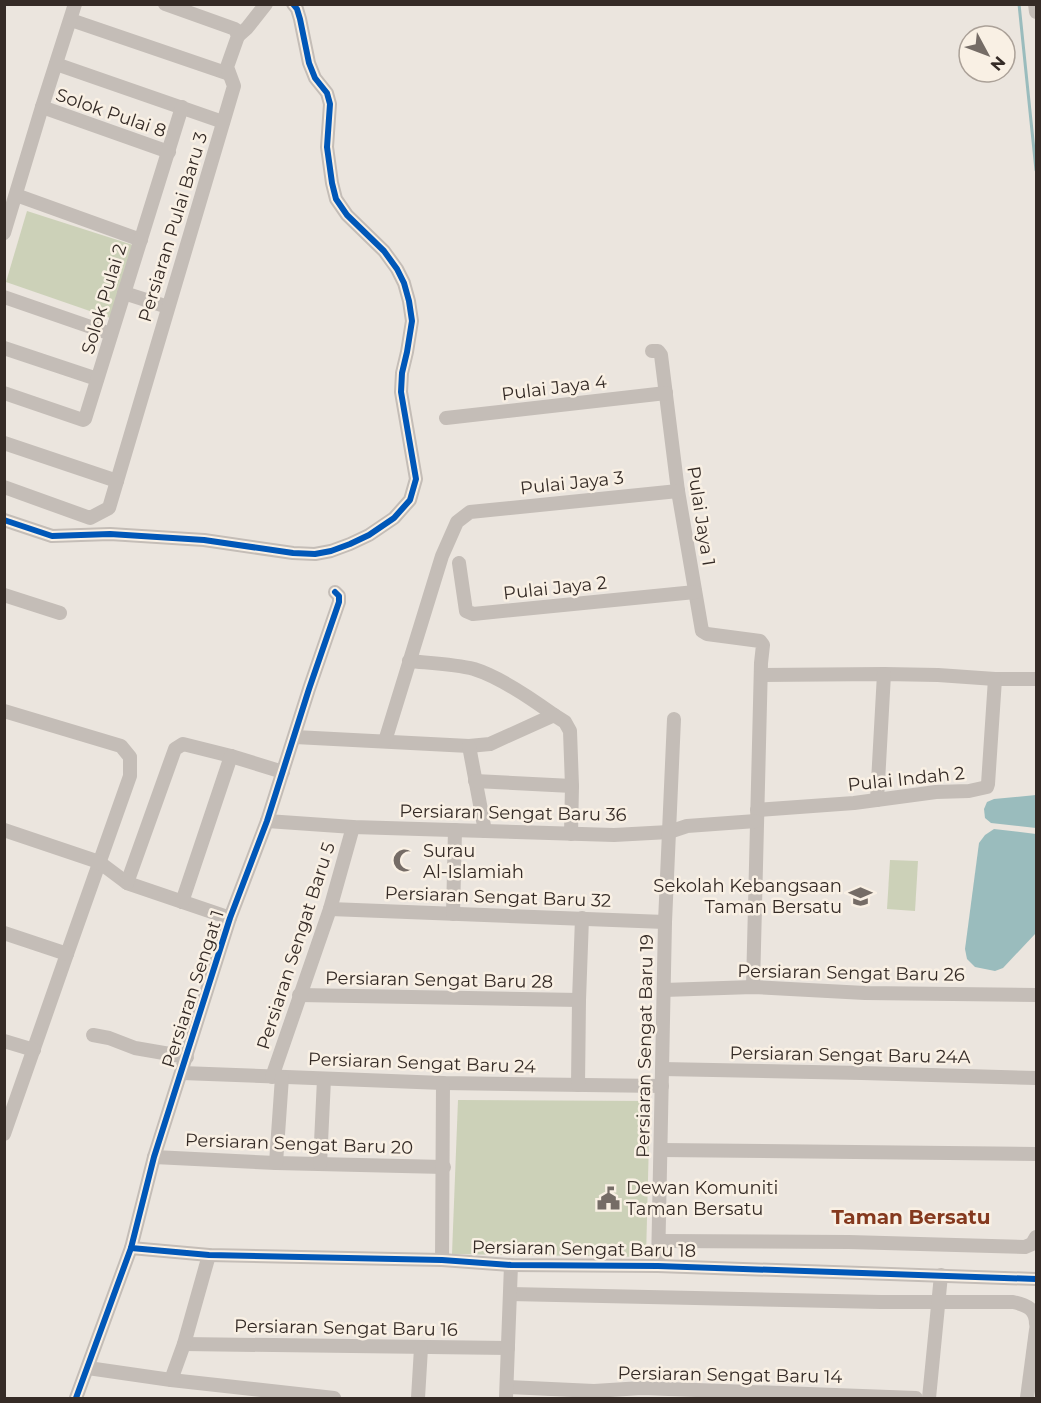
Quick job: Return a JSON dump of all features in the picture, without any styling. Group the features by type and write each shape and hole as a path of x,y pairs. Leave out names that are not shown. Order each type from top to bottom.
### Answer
{"street":[{"path":"4,233 75,4"},
{"path":"165,4 234,29 238,36 248,28 266,4"},
{"path":"4,520 52,536 110,534 204,540 315,554 331,551 369,535 394,518 411,500 416,479 401,392 402,373 412,321 409,301 404,283 391,260 347,215 336,200 327,147 330,104 327,93 315,78 309,63 300,20 293,4"},
{"path":"1035,4 1036,12"},
{"path":"71,20 229,74"},
{"name":"Persiaran Pulai Baru 3","path":"4,487 90,518 109,508 234,86 227,67 238,36"},
{"path":"56,64 223,122"},
{"name":"Solok Pulai 2","path":"4,393 83,420 182,107"},
{"name":"Solok Pulai 8","path":"42,108 168,152"},
{"path":"16,195 141,240"},
{"path":"124,293 168,307"},
{"path":"4,297 111,334"},
{"path":"4,348 97,379"},
{"name":"Pulai Jaya 1","path":"652,351 658,351 661,355 678,491 701,628 709,635 750,639 763,643 761,675"},
{"name":"Pulai Jaya 4","path":"446,418 666,393"},
{"path":"4,442 117,481"},
{"name":"Pulai Jaya 3","path":"409,660 442,556 457,522 470,512 678,491"},
{"name":"Pulai Jaya 2","path":"459,563 466,611 473,614 695,592"},
{"name":"Persiaran Sengat 1","path":"76,1398 131,1248 154,1157 230,918 267,821 339,602 339,596 335,592"},
{"path":"4,595 60,614"},
{"path":"385,741 409,660 473,669 500,681 566,722 570,731 571,834"},
{"path":"877,800 884,674"},
{"path":"753,987 761,675 884,674 1036,679"},
{"name":"Pulai Indah 2","path":"757,815 987,787 995,679"},
{"path":"4,711 121,746 130,757 130,776 4,1134"},
{"path":"295,736 469,746 490,744 554,715"},
{"name":"Persiaran Sengat Baru 19","path":"658,1266 665,922 674,719"},
{"path":"127,883 176,749 183,744 283,772"},
{"path":"469,746 485,831"},
{"path":"182,902 231,756"},
{"path":"475,781 572,786"},
{"name":"Persiaran Sengat Baru 36","path":"267,821 353,827 614,835 669,832 687,826 757,815"},
{"name":"Persiaran Sengat Baru 5","path":"276,1163 277,1077 299,995 330,909 353,827"},
{"path":"4,830 99,861 127,883 230,918"},
{"path":"453,914 455,830"},
{"name":"Persiaran Sengat Baru 32","path":"330,909 665,922"},
{"path":"578,1084 582,918"},
{"path":"4,933 67,954"},
{"name":"Persiaran Sengat Baru 26","path":"664,990 753,987 865,993 1036,995"},
{"name":"Persiaran Sengat Baru 28","path":"299,995 579,1000"},
{"path":"93,1035 109,1038 135,1048 187,1057"},
{"path":"4,1041 34,1050"},
{"name":"Persiaran Sengat Baru 24A","path":"662,1069 1036,1078"},
{"name":"Persiaran Sengat Baru 24","path":"182,1073 443,1083 662,1086"},
{"path":"320,1164 324,1078"},
{"path":"442,1260 443,1083"},
{"path":"661,1150 1036,1154"},
{"name":"Persiaran Sengat Baru 20","path":"154,1157 444,1167"},
{"path":"659,1241 849,1242 1024,1247 1034,1241"},
{"name":"Persiaran Sengat Baru 18","path":"131,1248 209,1255 442,1260 511,1265 658,1266 1036,1279"},
{"path":"171,1380 184,1344 209,1255"},
{"path":"506,1393 511,1265"},
{"path":"929,1398 941,1275"},
{"path":"510,1294 1013,1302 1032,1308 1036,1316 1036,1324"},
{"path":"1027,1398 1036,1330"},
{"name":"Persiaran Sengat Baru 16","path":"184,1344 508,1348"},
{"path":"418,1398 421,1347"},
{"path":"88,1368 171,1380 334,1398"},
{"name":"Persiaran Sengat Baru 14","path":"506,1393 594,1395 642,1388 682,1394 916,1398"}],"green space":[{"path":"27,211 133,245 110,318 6,282"},
{"path":"890,860 918,861 915,911 887,909"},
{"path":"458,1100 650,1101 646,1257 452,1254"}],"water":[{"path":"1036,795 1036,828 991,823 985,818 984,809 987,802 994,799"},
{"path":"994,829 1036,834 1036,933 1003,968 995,971 975,967 967,959 965,949 979,843"}],"waterway":[{"path":"1019,4 1036,170"}],"cycle path":[{"path":"4,520 52,536 110,534 204,540 315,554 331,551 369,535 394,518 410,500 416,479 401,392 402,373 412,321 409,301 397,269 384,251 347,215 336,199 327,147 330,104 327,93 315,78 309,63 300,19 293,4"},
{"path":"76,1398 131,1248 154,1157 230,918 267,821 339,602 339,596 335,592"},
{"path":"131,1248 209,1255 442,1260 511,1265 658,1266 1036,1279"}],"place":[{"name":"Surau Al-Islamiah","path":"405,861"},
{"name":"Sekolah Kebangsaan Taman Bersatu","path":"860,896"},
{"name":"Dewan Komuniti Taman Bersatu","path":"608,1198"}],"district":[{"name":"Taman Bersatu","path":"911,1217"}]}
